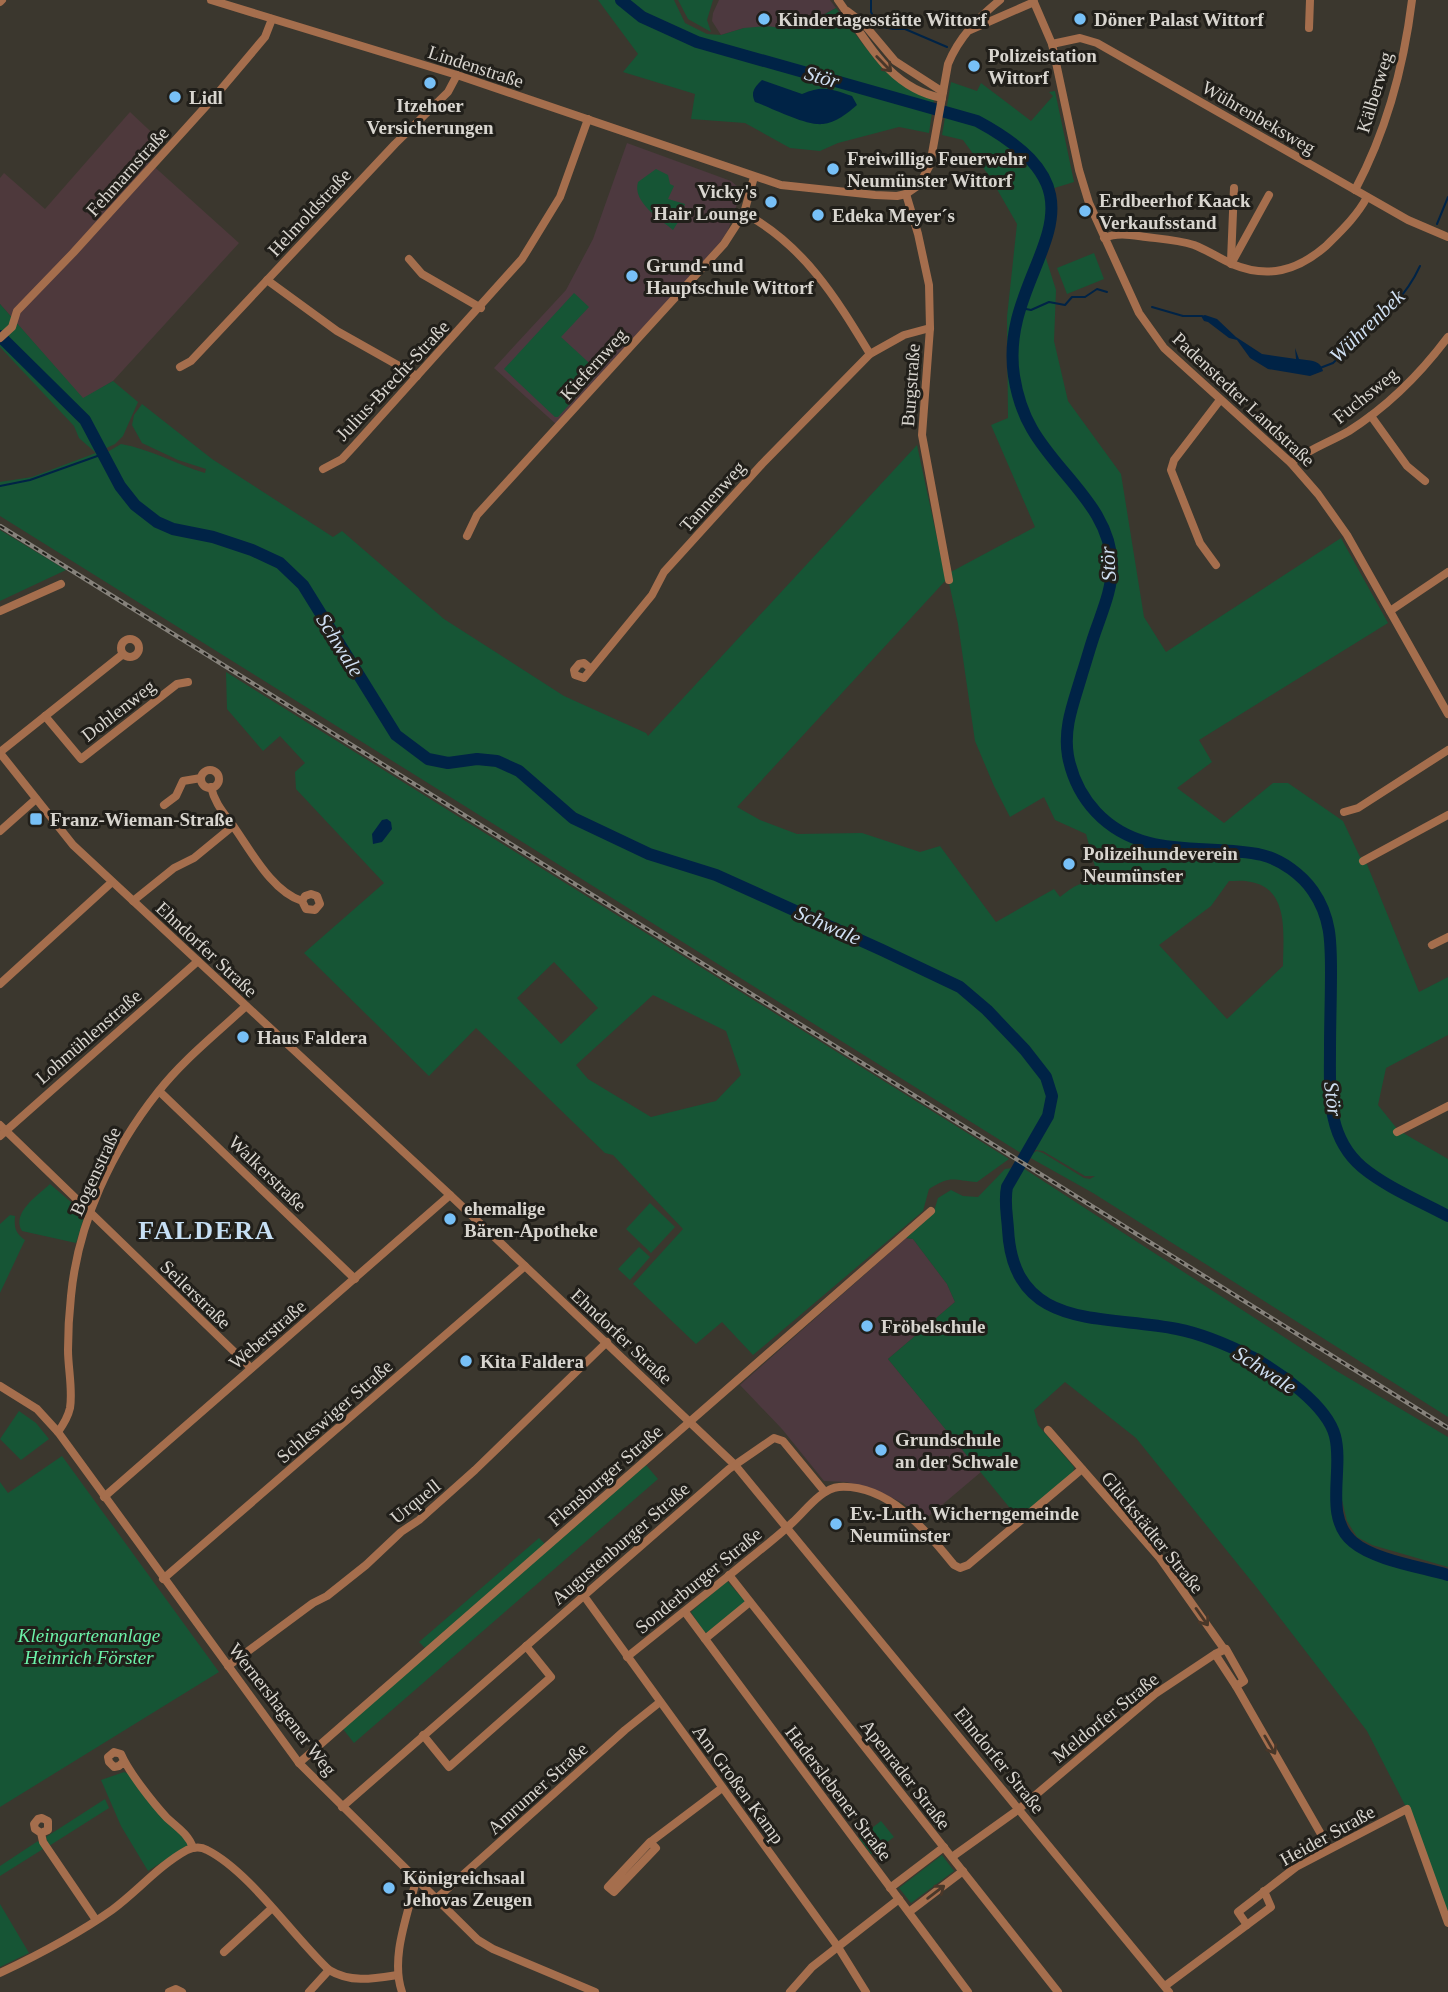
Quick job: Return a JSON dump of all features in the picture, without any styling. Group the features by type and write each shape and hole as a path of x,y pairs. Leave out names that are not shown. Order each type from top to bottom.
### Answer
{"street":[{"name":"Lindenstraße","path":"211,0 457,75 754,177 805,188 875,195 906,194"},
{"path":"838,0 844,9 863,23 895,61 942,97"},
{"path":"906,194 919,186 926,174 932,155 948,64 955,49 967,31 1000,0"},
{"path":"1309,28 1310,0"},
{"name":"Kälberweg","path":"1355,190 1391,103 1405,47 1412,0"},
{"path":"967,31 1034,1"},
{"name":"Padenstedter Landstraße","path":"1034,1 1052,44 1079,170 1089,203 1127,290 1149,328 1164,348 1291,463 1333,514 1445,702 1448,715"},
{"name":"Fehmarnstraße","path":"0,338 12,327 17,311 129,193 240,68 265,37 272,19"},
{"name":"Wührenbeksweg","path":"1052,44 1080,38 1097,43 1408,220 1448,237"},
{"name":"Helmoldstraße","path":"180,367 191,361 395,144 448,92 457,75"},
{"name":"Julius-Brecht-Straße","path":"323,469 341,459 523,259 551,214 570,172 588,119"},
{"name":"Kiefernweg","path":"467,536 477,515 724,244 744,213 754,177"},
{"path":"1231,264 1234,188"},
{"name":"Burgstraße","path":"906,194 928,281 930,328 922,435 949,580"},
{"path":"1231,264 1269,195"},
{"path":"1104,238 1117,233 1176,240 1194,245 1231,264 1264,273 1280,272 1294,268 1312,257 1342,230 1367,197"},
{"path":"744,213 775,233 813,268 835,297 870,354"},
{"name":"Julius-Brecht-Straße","path":"409,259 422,274 481,308"},
{"path":"267,280 337,331 417,376"},
{"name":"Tannenweg","path":"591,669 652,595 664,572 790,435 870,354 904,335 930,328"},
{"name":"Fuchsweg","path":"1291,463 1371,416 1409,381 1448,337"},
{"path":"1216,565 1200,543 1171,470 1174,460 1220,400"},
{"path":"1371,416 1407,466 1425,481"},
{"path":"1390,611 1448,572"},
{"path":"0,611 61,584"},
{"path":"0,752 123,654"},
{"name":"Dohlenweg","path":"45,716 81,759 177,684 188,682"},
{"path":"1344,812 1358,808 1448,751"},
{"name":"Ehndorfer Straße","path":"0,752 73,845 526,1266 735,1465 1167,1989"},
{"path":"164,805 176,796 183,781 201,778 207,771 216,772 218,783 211,788"},
{"path":"201,778 203,783 211,788 217,806 254,860 267,875 294,898 302,901"},
{"path":"0,831 36,799"},
{"path":"1363,861 1448,815"},
{"path":"133,901 174,868 194,858 233,826"},
{"path":"0,984 112,882"},
{"path":"1432,945 1448,937"},
{"name":"Lohmühlenstraße","path":"2,1130 198,961"},
{"name":"Bogenstraße","path":"58,1432 66,1420 70,1406 68,1349 71,1294 89,1213 108,1170 132,1128 159,1091 246,1006"},
{"name":"Walkerstraße","path":"159,1091 355,1279"},
{"path":"1397,1132 1448,1106"},
{"name":"Seilerstraße","path":"2,1130 251,1368"},
{"name":"Weberstraße","path":"104,1497 450,1195"},
{"name":"Flensburger Straße","path":"299,1763 931,1211"},
{"name":"Schleswiger Straße","path":"163,1579 526,1266"},
{"name":"Urquell","path":"228,1666 313,1603 327,1596 401,1532 419,1520 475,1470 607,1342"},
{"name":"Wernershagener Weg","path":"0,1386 37,1409 58,1432 299,1763 342,1807 485,1945 595,1992"},
{"name":"Glückstädter Straße","path":"1048,1430 1159,1557 1226,1649 1244,1681 1236,1686"},
{"name":"Augustenburger Straße","path":"342,1807 735,1465 774,1438 783,1441 825,1492"},
{"path":"825,1492 835,1487 847,1487 881,1497 905,1511 922,1526 954,1565 960,1568 968,1565 1082,1469"},
{"name":"Sonderburger Straße","path":"627,1657 788,1527 825,1492"},
{"name":"Apenrader Straße","path":"729,1575 1058,1992"},
{"name":"Am Großen Kamp","path":"584,1596 838,1947 866,1992"},
{"path":"705,1639 750,1602"},
{"name":"Haderslebener Straße","path":"685,1612 968,1992"},
{"path":"423,1735 449,1767 551,1677 526,1646"},
{"path":"1215,1654 1224,1649"},
{"name":"Glückstädter Straße","path":"1215,1654 1329,1848"},
{"name":"Meldorfer Straße","path":"952,1857 1019,1809 1155,1694 1215,1654"},
{"name":"Amrumer Straße","path":"436,1899 660,1702"},
{"path":"123,1762 154,1803 189,1839 193,1848"},
{"path":"650,1842 656,1848 614,1892 608,1887 650,1842 666,1827 722,1788"},
{"name":"Heider Straße","path":"1247,1926 1238,1912 1296,1867 1407,1809 1448,1923"},
{"path":"41,1833 43,1842 57,1865 96,1920"},
{"path":"890,1888 944,1847"},
{"path":"0,1973 96,1920 127,1898 162,1866 193,1848 208,1850 226,1863 329,1970 356,1980 397,1975"},
{"path":"909,1912 963,1871"},
{"path":"402,1992 397,1975 397,1961 416,1880"},
{"path":"1167,1989 1271,1907 1264,1891"},
{"path":"790,1992 812,1967 899,1899"},
{"path":"224,1952 271,1909"},
{"path":"309,1992 329,1970"},
{"path":"169,1992 176,1989 182,1992"}],"shaded area":[{"name":"Kindertagesstätte Wittorf","path":"719,0 830,0 836,8 797,28 744,28 721,35 712,21"},
{"path":"130,112 164,144 149,162 239,243 113,381 83,399 0,304 0,178 4,173 45,209"},
{"name":"Grund- und Hauptschule Wittorf","path":"627,143 731,181 738,187 740,196 722,240 557,425 494,368 566,290 593,239"},
{"path":"906,1238 913,1239 947,1284 955,1302 888,1359 981,1472 923,1521 903,1503 871,1488 846,1482 824,1481 782,1429 740,1385"}],"green space":[{"path":"598,0 674,0 685,23 707,34 721,35 744,28 766,26 790,29 805,25 836,8 867,50 889,73 902,83 934,99 929,133 899,127 838,143 820,151 790,148 745,123 691,119 695,94 623,72 638,54"},
{"path":"678,0 713,0 707,20 711,32 688,19"},
{"path":"951,82 977,91 981,83 1031,121 1053,96 1049,92 1055,91 1074,182 1048,190 1052,211 1051,224 1043,249 1056,290 1054,341 1068,401 1121,474 1144,617 1166,652 1341,538 1388,623 1199,740 1212,762 1177,788 1224,823 1273,783 1288,783 1343,821 1360,857 1364,857 1419,992 1448,977 1448,1035 1386,1068 1378,1105 1398,1130 1448,1159 1448,1417 1093,1193 1027,1156 1037,1151 1084,1178 1095,1176 1085,1176 1043,1151 1028,1149 1024,1155 0,516 0,482 32,477 101,451 104,454 121,444 142,449 205,473 206,469 178,460 142,443 132,425 134,415 142,404 212,459 333,537 342,531 444,619 564,696 648,736 917,445 946,580 737,807 760,820 797,834 862,833 920,852 940,846 996,922 1054,889 1060,897 1078,885 1099,881 1086,834 1055,820 1044,797 1010,817 975,741 958,624 947,574 1035,527 991,425 1008,418 1007,317 1017,224 990,177 963,140 942,135","holes":["1229,881 1251,882 1264,886 1272,894 1282,915 1283,966 1227,1019 1159,945 1211,906"]},
{"path":"656,169 668,175 670,184 674,186 668,199 685,204 673,230 648,209 637,189 638,182"},
{"path":"1094,253 1104,279 1067,294 1057,268"},
{"path":"574,293 589,307 561,337 599,372 558,417 555,417 504,369"},
{"path":"0,304 83,398 113,381 138,402 123,436 115,444 96,453 79,438 74,426 0,347"},
{"path":"0,530 66,570 0,601"},
{"path":"226,672 1009,1159 977,1182 947,1180 929,1189 923,1211 753,1355 722,1322 696,1344 633,1284 683,1229 613,1155 605,1153 476,1028 429,1076 304,953 384,883 296,789 295,772 305,763 280,736 263,751 227,709","holes":["554,962 598,1008 561,1044 517,998","653,995 726,1031 741,1075 716,1101 651,1117 588,1079 576,1065"]},
{"path":"1012,1168 1002,1194 1006,1252 1015,1276 1011,1188 1023,1168 1335,1370 1448,1437 1448,1567 1372,1545 1357,1537 1347,1521 1341,1496 1343,1465 1339,1433 1335,1434 1339,1467 1335,1494 1338,1515 1346,1532 1358,1544 1374,1553 1448,1575 1448,1923 1407,1809 1367,1731 1257,1588 1136,1438 1065,1382 1034,1410 1038,1425 1074,1467 1073,1473 1018,1518 888,1359 955,1302 947,1284 913,1239 906,1238 933,1214 938,1198 951,1190 963,1196 978,1197 1005,1169"},
{"path":"50,1184 85,1214 76,1243 22,1231 20,1218 23,1211"},
{"path":"650,1203 675,1227 651,1253 626,1229"},
{"path":"10,1215 15,1216 16,1230 25,1240 0,1293 0,1224"},
{"path":"639,1247 650,1257 630,1280 618,1269"},
{"path":"19,1411 36,1423 49,1439 21,1460 0,1439"},
{"name":"Kleingartenanlage Heinrich Förster","path":"62,1456 219,1672 0,1807 0,1482 8,1493"},
{"path":"646,1465 658,1479 354,1743 343,1729"},
{"path":"539,1538 545,1544 425,1648 419,1642"},
{"path":"727,1581 744,1603 708,1633 704,1632 691,1612"},
{"path":"124,1772 131,1775 189,1843 148,1871 121,1826 101,1780"},
{"path":"105,1799 109,1808 49,1846 46,1837"},
{"path":"881,1821 894,1837 871,1854 859,1838"},
{"path":"38,1841 43,1849 0,1876 0,1866"},
{"path":"942,1855 954,1871 911,1903 899,1888"},
{"path":"0,1904 29,1953 0,1967"}],"water":[{"path":"762,80 802,94 822,89 832,90 852,96 857,105 832,122 808,122 755,102 754,90"},
{"path":"1201,316 1217,319 1236,337 1262,354 1296,359 1295,348 1299,359 1317,362 1323,371 1310,376 1268,369 1250,358 1237,340 1229,338 1204,321"},
{"path":"382,820 391,822 392,829 382,842 373,844 372,834"}],"waterway":[{"name":"Stör","path":"621,0 642,17 697,42 977,121 1022,151 1045,180 1051,208 1046,238 1023,301 1014,337 1014,376 1020,403 1032,429 1093,509 1103,527 1112,566 1107,597 1068,725 1068,756 1075,779 1096,812 1133,838 1175,847 1262,855 1284,864 1308,885 1319,901 1329,930 1331,1097 1332,1112 1342,1142 1350,1155 1371,1174 1448,1216"},
{"path":"871,0 871,12 878,26 905,29 947,47"},
{"name":"Wührenbek","path":"1437,224 1448,197"},
{"name":"Wührenbek","path":"1320,368 1333,363 1393,306 1420,266"},
{"name":"Wührenbek","path":"1021,308 1031,310 1049,302 1065,305 1072,297 1085,297 1097,289 1107,292"},
{"name":"Wührenbek","path":"1152,307 1183,316 1202,316"},
{"name":"Schwale","path":"0,336 85,420 120,486 135,505 157,522 173,529 213,537 280,563 303,585 396,735 428,759 448,763 477,759 497,761 519,771 573,818 649,854 716,875 882,950 960,987 987,1010 1046,1077 1052,1096 1048,1116 1006,1192 1008,1229 1014,1262 1026,1286 1044,1302 1067,1312 1196,1334 1252,1357 1275,1371 1301,1390 1330,1424 1337,1449 1336,1506 1344,1532 1353,1542 1373,1554 1448,1575"},
{"path":"0,486 30,480 103,454"}],"railway":[{"path":"0,526 1448,1428"}],"place":[{"name":"Kindertagesstätte Wittorf","path":"764,19"},
{"name":"Döner Palast Wittorf","path":"1080,19"},
{"name":"Polizeistation Wittorf","path":"974,66"},
{"name":"Itzehoer Versicherungen","path":"430,83"},
{"name":"Lidl","path":"175,97"},
{"name":"Freiwillige Feuerwehr Neumünster Wittorf","path":"833,169"},
{"name":"Vicky's Hair Lounge","path":"771,202"},
{"name":"Erdbeerhof Kaack Verkaufsstand","path":"1085,211"},
{"name":"Edeka Meyer´s","path":"818,215"},
{"name":"Grund- und Hauptschule Wittorf","path":"632,276"},
{"name":"Franz-Wieman-Straße","path":"36,819"},
{"name":"Polizeihundeverein Neumünster","path":"1069,864"},
{"name":"Haus Faldera","path":"243,1037"},
{"name":"ehemalige Bären-Apotheke","path":"450,1219"},
{"name":"Fröbelschule","path":"867,1326"},
{"name":"Kita Faldera","path":"466,1361"},
{"name":"Grundschule an der Schwale","path":"881,1450"},
{"name":"Ev.-Luth. Wicherngemeinde Neumünster","path":"836,1524"},
{"name":"Königreichsaal Jehovas Zeugen","path":"389,1888"}],"district":[{"name":"FALDERA","path":"207,1230"}]}
